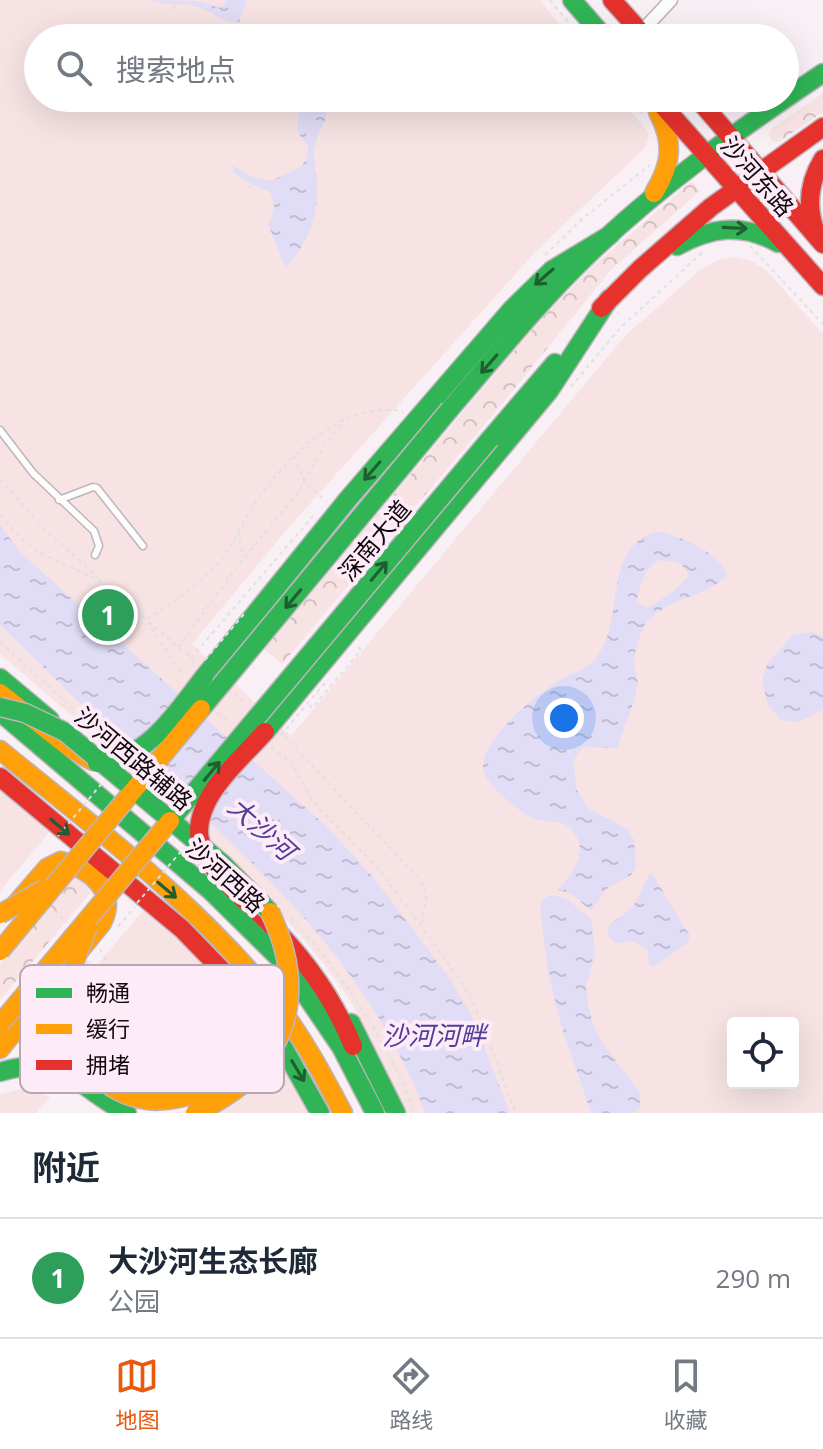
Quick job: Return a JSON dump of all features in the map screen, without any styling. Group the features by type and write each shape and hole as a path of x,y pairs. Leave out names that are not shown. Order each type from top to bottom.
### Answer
{"main road":[{"path":"572,0 593,24"},
{"path":"612,0 633,24"},
{"name":"深南大道","path":"799,88 823,73"},
{"path":"799,86 805,84"},
{"path":"649,201 666,173 672,150 670,134 658,112"},
{"name":"沙河东路","path":"668,112 823,286"},
{"name":"沙河东路","path":"709,112 820,241"},
{"name":"深南大道","path":"0,951 450,409 571,272 649,201 767,112"},
{"name":"深南大道","path":"49,965 609,299 735,188 823,127"},
{"path":"820,241 810,220 808,205 814,175 823,159"},
{"path":"640,269 697,235 735,226 775,241 801,261"},
{"path":"0,693 79,755 97,763 119,762 138,752 348,499 518,302 565,260 610,235"},
{"path":"366,1092 350,1037 312,973 267,921 217,875 206,857 199,831 201,815 220,786 264,738 549,391 609,299"},
{"name":"沙河西路辅路","path":"0,678 223,864 270,912 314,967 354,1028 396,1113"},
{"path":"0,709 25,713 65,732"},
{"name":"沙河西路","path":"0,709 212,892 284,963 317,1009 375,1113"},
{"name":"沙河西路","path":"0,750 198,915 247,965"},
{"path":"0,777 186,932 217,965"},
{"path":"0,914 40,892 80,857"},
{"path":"0,922 47,868 61,861 80,868 109,898 102,923 68,965"},
{"path":"75,965 92,920 112,890"},
{"path":"270,912 286,946 290,978 284,1021"},
{"name":"深南大道","path":"0,1024 20,1000"},
{"name":"沙河西路","path":"284,1011 303,1039 343,1113"},
{"path":"0,1049 20,1024"},
{"path":"284,1049 320,1113"},
{"path":"73,1093 100,1113"},
{"path":"93,1093 127,1113"},
{"path":"123,1093 135,1099 163,1102 177,1101 199,1093"},
{"path":"195,1113 234,1093"}],"street":[{"path":"652,24 671,0"}],"lane":[{"path":"0,430 33,473 94,531 99,546 95,555"},
{"path":"59,500 97,488 143,546"}],"path":[{"path":"174,0 174,9"},
{"path":"550,0 570,24"},
{"path":"249,188 254,173"},
{"path":"744,241 823,324"},
{"path":"569,389 620,328 708,248"},
{"path":"146,620 203,578 223,556 267,485 294,455 345,421 376,410 404,412"},
{"path":"178,647 243,559 305,483 325,445 345,421"},
{"path":"294,455 305,483 326,501"},
{"path":"0,479 43,528 178,647 199,676"},
{"path":"0,515 40,553 104,583"},
{"path":"238,532 243,559"},
{"path":"146,620 199,676"},
{"path":"354,648 357,645 361,650 312,708 304,701 279,731 421,881 427,895 421,926"},
{"path":"229,689 250,707"},
{"path":"211,707 232,724"},
{"path":"264,738 292,763 314,803 379,869 469,995 516,1113"},
{"path":"119,926 137,903"},
{"path":"50,907 71,925"},
{"path":"99,949 105,958 105,965"}],"green space":[{"path":"0,0 540,0 559,24 24,24 24,112 631,112 649,133 646,147 536,251 289,527 192,644 291,736 625,336 700,270 720,259 735,257 751,261 766,270 823,334 823,1113 406,1113 374,1044 335,979 280,913 177,811 0,654"},
{"path":"823,93 823,112 779,142 773,142 768,134 771,129"},
{"path":"692,181 700,191 611,270 282,664 264,649 542,318 594,265"},
{"path":"0,784 52,829 0,891"},
{"path":"76,876 92,891 30,965 20,965 20,976 0,1000 0,963"},
{"path":"147,906 208,965 97,965"},
{"path":"83,956 95,965 81,965"},
{"path":"284,1059 316,1113 176,1113 222,1093 284,1093"},
{"path":"20,1090 20,1093 41,1093 50,1097 36,1113 0,1113 0,1094"}],"water":[{"path":"149,0 199,1 220,8 227,0 247,0 239,23 195,6"},
{"path":"300,112 327,112 314,151 317,184 312,225 303,244 285,267 268,224 274,208 270,192 246,182 233,172 233,165 250,176 271,181 301,167 306,160 308,145 298,129"},
{"name":"沙河河畔","path":"0,525 20,552 324,824 374,878 451,980 471,1014 510,1113 425,1113 399,1053 366,998 329,947 242,854 0,625"},
{"path":"658,531 677,537 709,553 724,568 727,576 651,618 640,635 636,650 634,664 638,683 618,748 583,747 573,761 577,790 588,808 628,829 634,840 636,868 631,875 606,889 591,911 572,894 558,890 579,855 580,847 573,832 563,824 533,818 513,805 487,779 484,761 498,733 511,719 552,686 590,664 602,648 609,630 620,571 627,554 639,540","holes":["660,560 681,565 689,576 674,591 648,608 636,602 647,572"]},
{"path":"812,632 823,637 823,710 798,722 781,720 768,705 762,681 767,664 794,634"},
{"path":"651,872 690,936 688,943 653,967 647,949 631,941 616,943 607,929 635,903"},
{"path":"550,895 566,898 592,920 595,955 586,986 588,1006 604,1045 640,1093 640,1107 634,1113 591,1113 561,1025 548,973 540,908 543,899"}],"traffic: fast":[{"path":"572,0 593,24"},
{"path":"799,90 823,73"},
{"path":"450,409 517,330 588,255 643,205 766,112"},
{"path":"677,246 702,235 727,230 752,232 778,243"},
{"path":"204,677 348,499 512,309 552,270 610,235"},
{"path":"265,732 549,391 609,299"},
{"path":"490,439 555,363"},
{"path":"201,709 450,409"},
{"path":"170,821 490,439"},
{"path":"97,763 115,760 146,744 171,719 204,677"},
{"path":"0,678 50,720"},
{"path":"0,707 25,713 65,732"},
{"path":"0,712 212,892 284,963 341,1047 375,1113"},
{"path":"65,732 223,864 270,912"},
{"path":"351,1023 396,1113"},
{"path":"284,1049 320,1113"},
{"path":"0,1072 20,1068"},
{"path":"95,1093 127,1113"}],"traffic: slow":[{"path":"654,193 669,153 667,133 658,112"},
{"path":"0,693 70,748 93,761"},
{"path":"0,951 201,709"},
{"path":"0,750 146,870 244,965"},
{"path":"49,965 170,821"},
{"path":"15,905 47,868 61,861 82,870 99,883 107,901 102,923 68,965"},
{"path":"0,914 44,889"},
{"path":"270,912 289,975 284,1021"},
{"path":"73,965 88,928"},
{"path":"0,1024 20,1000"},
{"path":"284,1014 343,1113"},
{"path":"0,1049 20,1024"},
{"path":"123,1093 162,1101 198,1093"},
{"path":"195,1113 229,1093"}],"traffic: jam":[{"path":"612,0 633,24"},
{"path":"668,112 823,286"},
{"path":"709,112 823,244"},
{"path":"601,308 711,207 823,127"},
{"path":"815,230 810,212 810,194 823,159"},
{"path":"206,857 199,832 206,804 223,778 265,732"},
{"path":"0,777 182,929 217,965"},
{"path":"206,857 226,882 305,963 336,1011 353,1046"}],"place":[{"name":"大沙河生态长廊","path":"108,615"}],"water label":[{"name":"大沙河","path":"262,828"}]}
